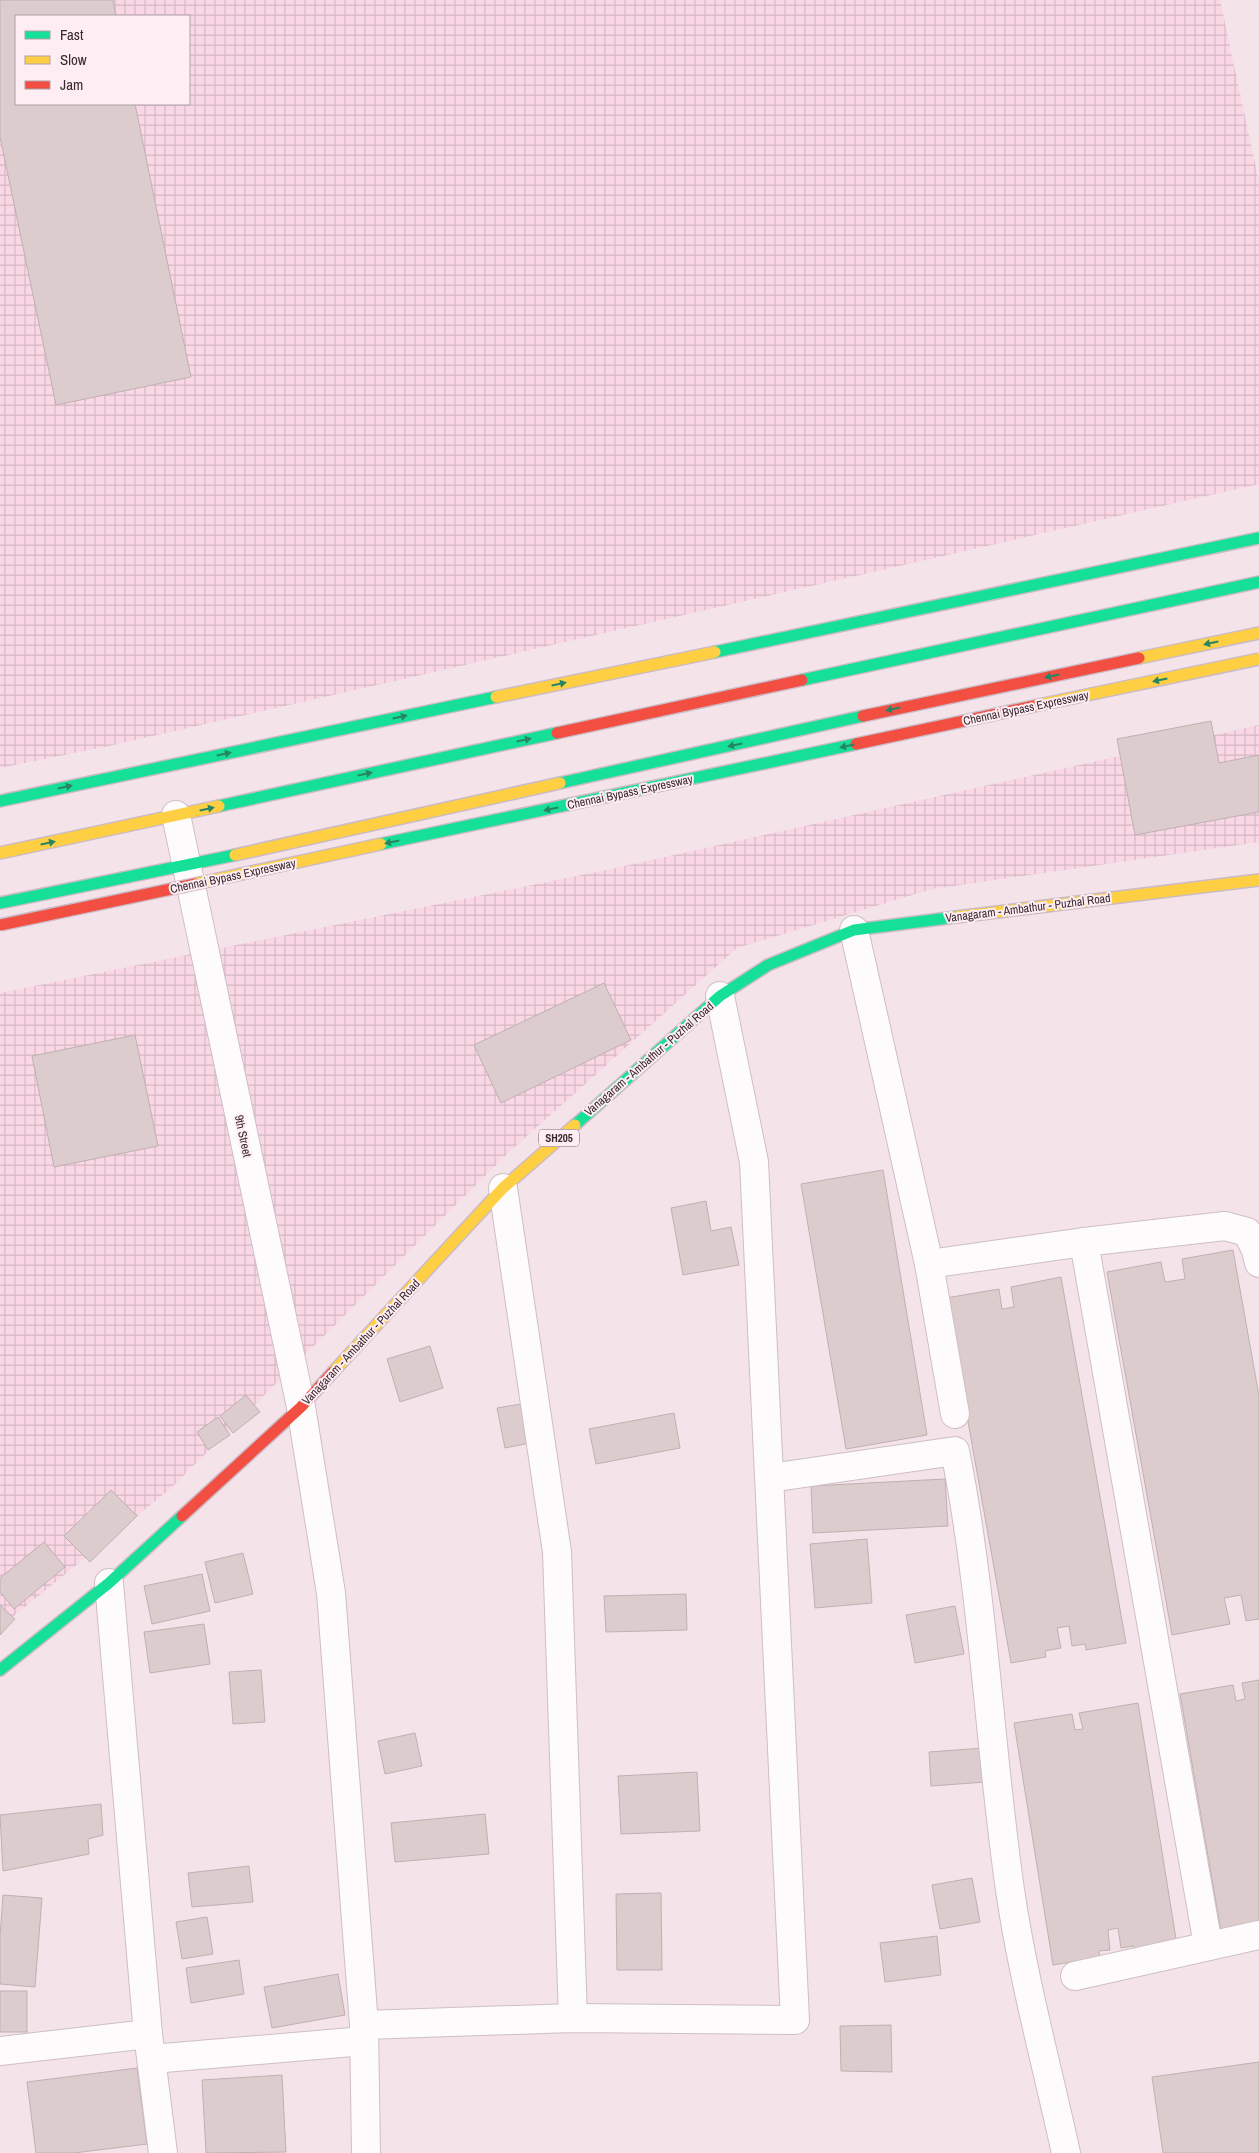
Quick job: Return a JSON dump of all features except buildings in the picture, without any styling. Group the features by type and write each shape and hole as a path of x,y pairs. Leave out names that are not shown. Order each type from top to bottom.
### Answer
{"main road":[{"path":"0,801 1259,538"},
{"path":"0,853 1259,582"},
{"path":"0,903 186,866 957,695 1259,633"},
{"name":"Chennai Bypass Expressway","path":"0,925 1259,659"},
{"name":"Vanagaram - Ambathur - Puzhal Road","path":"0,1670 109,1583 301,1407 503,1188 720,996 768,964 854,930 1259,880"}],"street":[{"name":"9th Street","path":"176,815 301,1407 331,1593 364,2033 366,2153"},
{"path":"854,930 928,1264 955,1414"},
{"path":"0,2051 150,2046 574,2018 795,2020 754,1162 720,996"},
{"path":"503,1188 557,1552 574,2018"},
{"path":"928,1264 1084,1242 1225,1226 1247,1232 1256,1250 1259,1264"},
{"path":"1084,1242 1208,1945"},
{"path":"770,1478 955,1451 968,1517 1010,1891 1066,2153"},
{"path":"109,1583 150,2046 163,2153"},
{"path":"1075,1976 1208,1945 1259,1936"}],"shaded area":[{"path":"0,0 1220,0 1259,182 1259,484 109,746 0,768"},
{"path":"1259,725 1259,842 932,889 737,948 507,1154 170,1489 0,1627 0,993 611,869"}],"traffic: fast":[{"path":"715,652 1259,538"},
{"path":"802,680 1259,582"},
{"path":"0,801 496,697"},
{"path":"560,783 863,716"},
{"path":"219,806 557,733"},
{"path":"381,844 856,744"},
{"path":"0,903 235,855"},
{"path":"575,1125 720,996 768,965 854,930 956,917"},
{"path":"0,1670 109,1583 182,1516"}],"traffic: slow":[{"path":"1139,658 1259,633"},
{"path":"496,697 715,652"},
{"path":"1034,706 1259,659"},
{"path":"235,855 560,783"},
{"path":"0,853 219,806"},
{"path":"195,884 381,844"},
{"path":"956,917 1259,880"},
{"path":"333,1372 503,1188 575,1125"}],"traffic: jam":[{"path":"863,716 1139,658"},
{"path":"557,733 802,680"},
{"path":"856,744 1034,706"},
{"path":"0,925 195,884"},
{"path":"182,1516 301,1407 333,1372"}]}
